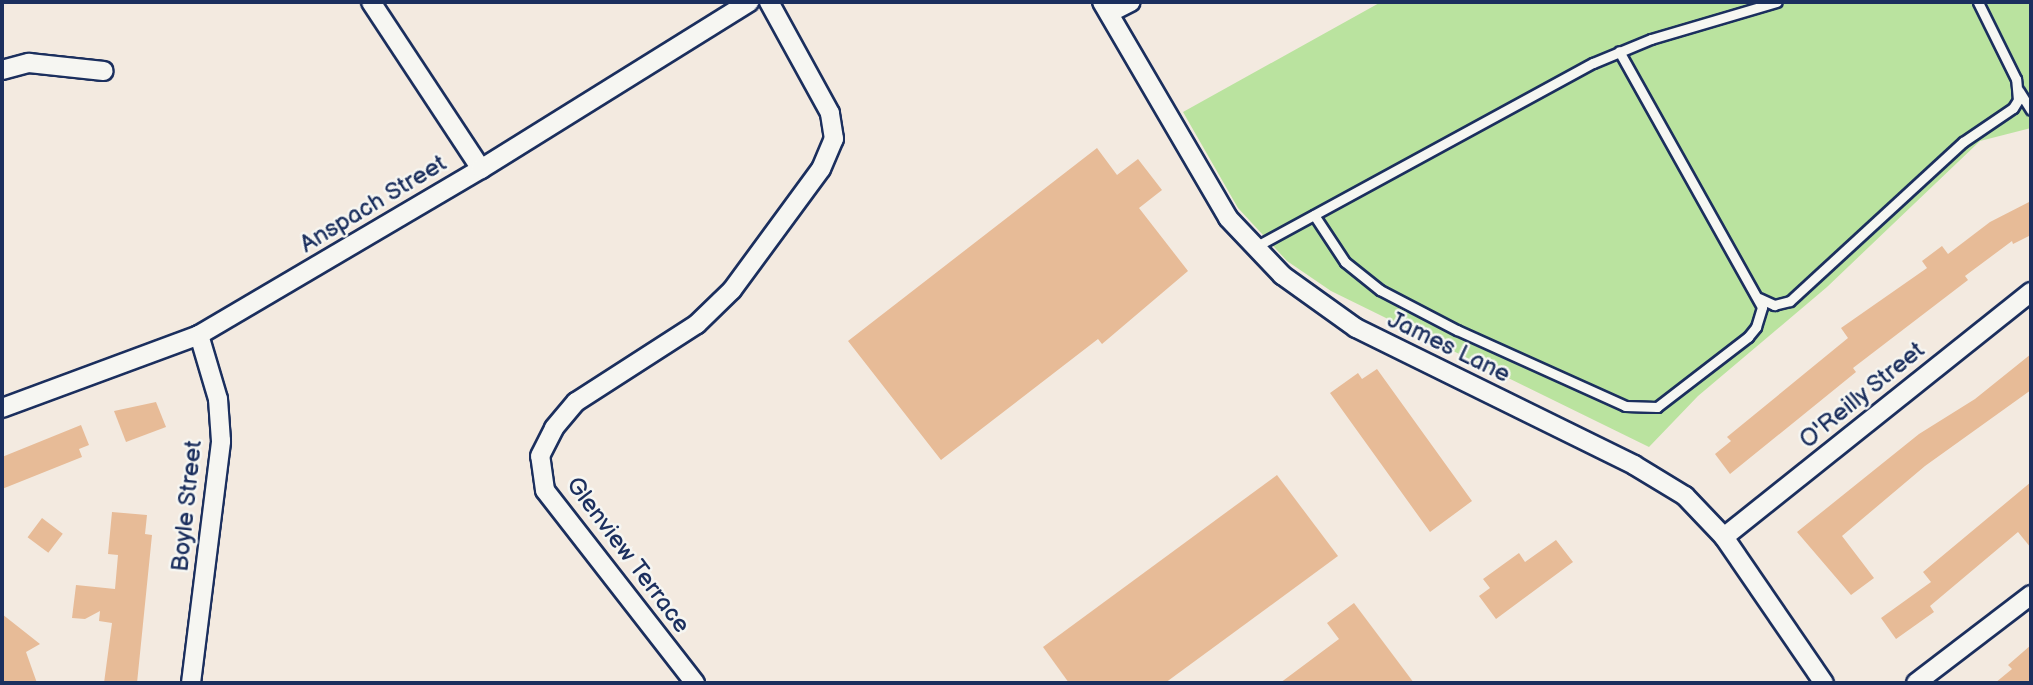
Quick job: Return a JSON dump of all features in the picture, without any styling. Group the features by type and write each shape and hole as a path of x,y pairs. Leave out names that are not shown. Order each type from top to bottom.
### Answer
{"street":[{"path":"371,2 481,169"},
{"name":"Anspach Street","path":"2,408 200,335 481,169 749,2"},
{"name":"Glenview Terrace","path":"695,683 545,490 540,456 554,428 576,402 697,324 733,290 821,169 834,139 830,113 769,2"},
{"path":"1106,7 1131,2"},
{"name":"James Lane","path":"1106,7 1170,123 1228,218 1253,248 1313,302 1356,328 1668,484 1724,537 1824,683"},
{"path":"2,70 29,63 104,71"},
{"name":"O'Reilly Street","path":"1724,537 2031,292"},
{"name":"Boyle Street","path":"191,683 221,440 218,399 200,335"},
{"path":"1916,683 2031,594"}],"lane":[{"path":"1253,248 1619,51 1777,2"},
{"path":"1978,2 2018,90 2031,110"},
{"path":"1314,215 1345,262 1380,290 1457,330 1642,410 1671,399 1748,337 1760,318 1759,298 1619,51"},
{"path":"1759,298 1774,304 1790,301 1963,142 2013,108 2018,90"}],"green space":[{"path":"1381,2 2031,2 2031,128 1980,141 1827,287 1698,396 1649,447 1331,291 1287,261 1238,208 1183,112"}],"building":[{"path":"1097,148 1117,175 1138,159 1162,190 1139,208 1188,271 1102,344 1098,339 941,460 848,341"},
{"path":"2031,201 2031,235 2013,244 2012,241 1965,276 1968,280 1853,368 1856,372 1730,474 1715,454 1731,441 1727,437 1848,338 1841,328 1927,268 1922,261 1942,246 1948,254 1990,222"},
{"path":"2031,354 2031,390 1925,466 1842,536 1874,578 1851,595 1797,532 1919,434 1975,399"},
{"path":"1377,369 1472,501 1430,532 1330,393 1358,373 1362,379"},
{"path":"156,402 166,427 126,442 114,411"},
{"path":"81,425 89,445 79,449 82,457 2,489 2,457"},
{"path":"1277,475 1338,556 1165,683 1069,683 1043,647"},
{"path":"2031,482 2031,548 2018,532 1930,606 1934,612 1896,639 1881,618 1931,582 1923,572"},
{"path":"112,512 147,515 145,534 152,535 137,683 104,683 112,623 99,621 100,611 85,619 72,618 76,585 115,589 118,555 108,554"},
{"path":"42,518 63,534 48,553 28,537"},
{"path":"1556,540 1573,562 1496,619 1479,596 1490,588 1483,579 1519,553 1525,562"},
{"path":"1354,603 1414,683 1280,683 1339,639 1327,623"},
{"path":"2,614 40,644 26,652 37,683 2,683"},
{"path":"2031,645 2031,683 1995,683 2012,669 2008,665"}]}
